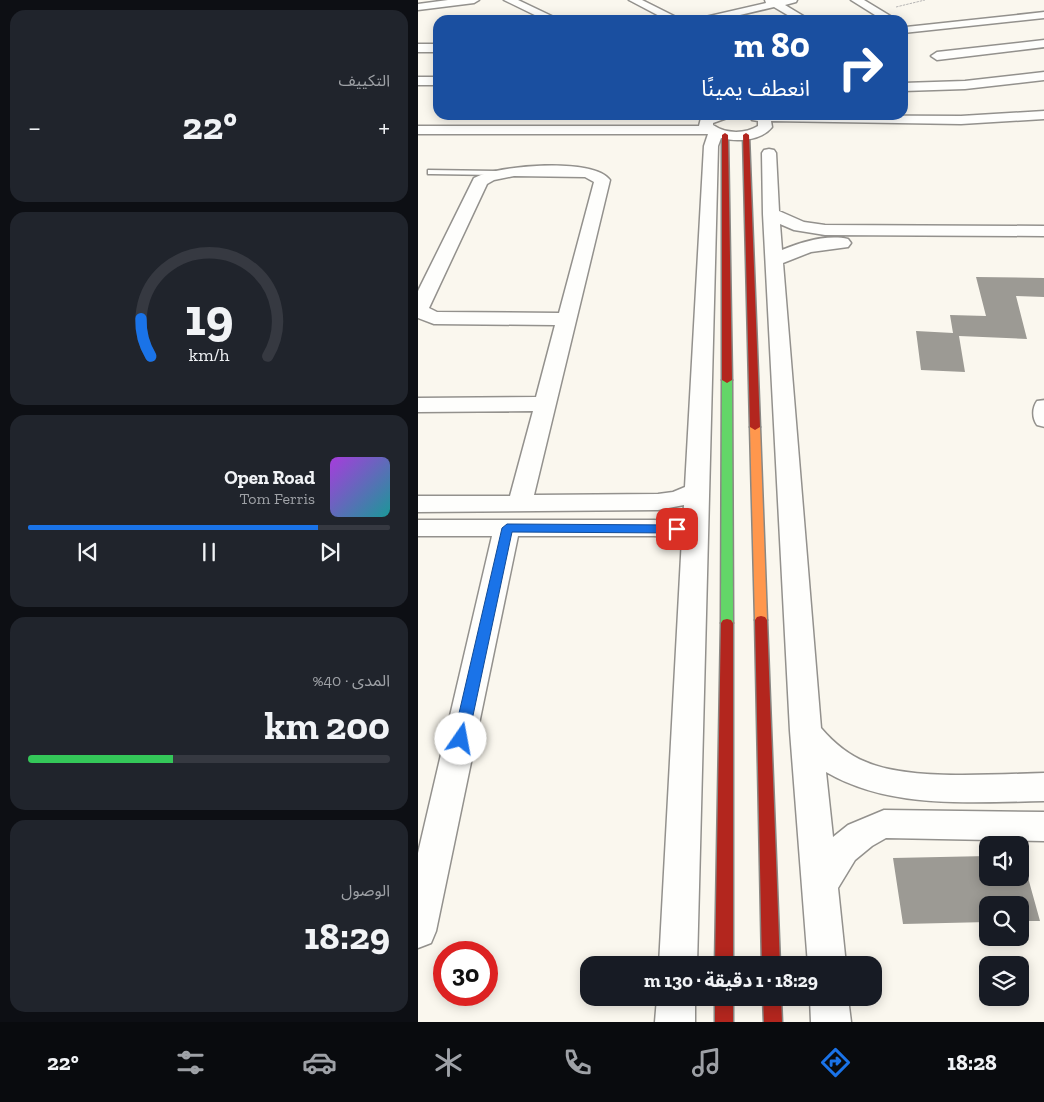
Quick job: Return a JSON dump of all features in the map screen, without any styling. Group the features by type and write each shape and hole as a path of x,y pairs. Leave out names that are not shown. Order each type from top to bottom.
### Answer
{"street":[{"path":"420,12 474,0"},
{"path":"509,0 543,15"},
{"path":"634,0 666,15"},
{"path":"710,15 771,1 792,0"},
{"path":"856,0 883,15"},
{"path":"771,1 795,15"},
{"path":"908,29 1044,15"},
{"path":"908,32 930,49 965,84"},
{"path":"930,49 1044,43"},
{"path":"418,48 433,48"},
{"path":"908,87 965,84 1044,76"},
{"path":"418,82 433,82"},
{"path":"755,121 961,120 1044,115"},
{"path":"418,120 465,125"},
{"path":"755,121 800,128 966,129 1044,125"},
{"path":"755,121 746,135 771,956"},
{"path":"418,130 465,125 716,124 746,135"},
{"path":"716,124 727,464 724,956"},
{"path":"678,956 711,146 716,124"},
{"path":"769,153 771,214 776,260 806,731 826,956"},
{"path":"418,931 514,516 545,404 602,180 593,174 584,172 496,173 485,176 480,181 419,308 424,314 434,318 566,319"},
{"path":"771,214 782,220 806,227 860,237 1044,244"},
{"path":"776,260 797,249 860,237 1044,231"},
{"path":"418,405 545,404"},
{"path":"1044,406 1044,420"},
{"path":"418,528 678,499 697,478 727,464"},
{"path":"418,504 514,516 695,531"},
{"path":"806,731 832,759 862,775 888,783 922,786 1044,787"},
{"path":"922,786 912,790 901,802 907,816 926,825"},
{"path":"819,890 830,866 844,847 862,833 884,824 1044,827"},
{"path":"676,1006 676,1022"},
{"path":"724,1006 724,1022"},
{"path":"772,1006 773,1022"},
{"path":"830,1006 831,1022"}],"lane":[{"path":"431,172 496,173"}],"path":[{"path":"877,11 925,0"}],"building":[{"path":"976,277 1045,278 1045,297 1016,296 1027,339 959,336 965,372 921,370 916,331 953,333 950,315 986,316"},
{"path":"979,856 979,886 1029,886 1029,881 1040,921 1029,921 1029,896 979,896 979,922 903,924 893,858"}],"traffic: fast":[{"path":"727,380 727,623"}],"traffic: slow":[{"path":"755,427 761,620"}],"traffic: jam":[{"path":"725,135 727,380"},
{"path":"746,135 755,427"},
{"path":"761,620 771,956"},
{"path":"724,956 727,623"},
{"path":"724,1006 724,1022"},
{"path":"772,1006 773,1022"}],"route":[{"path":"461,739 507,528 677,529"}]}
